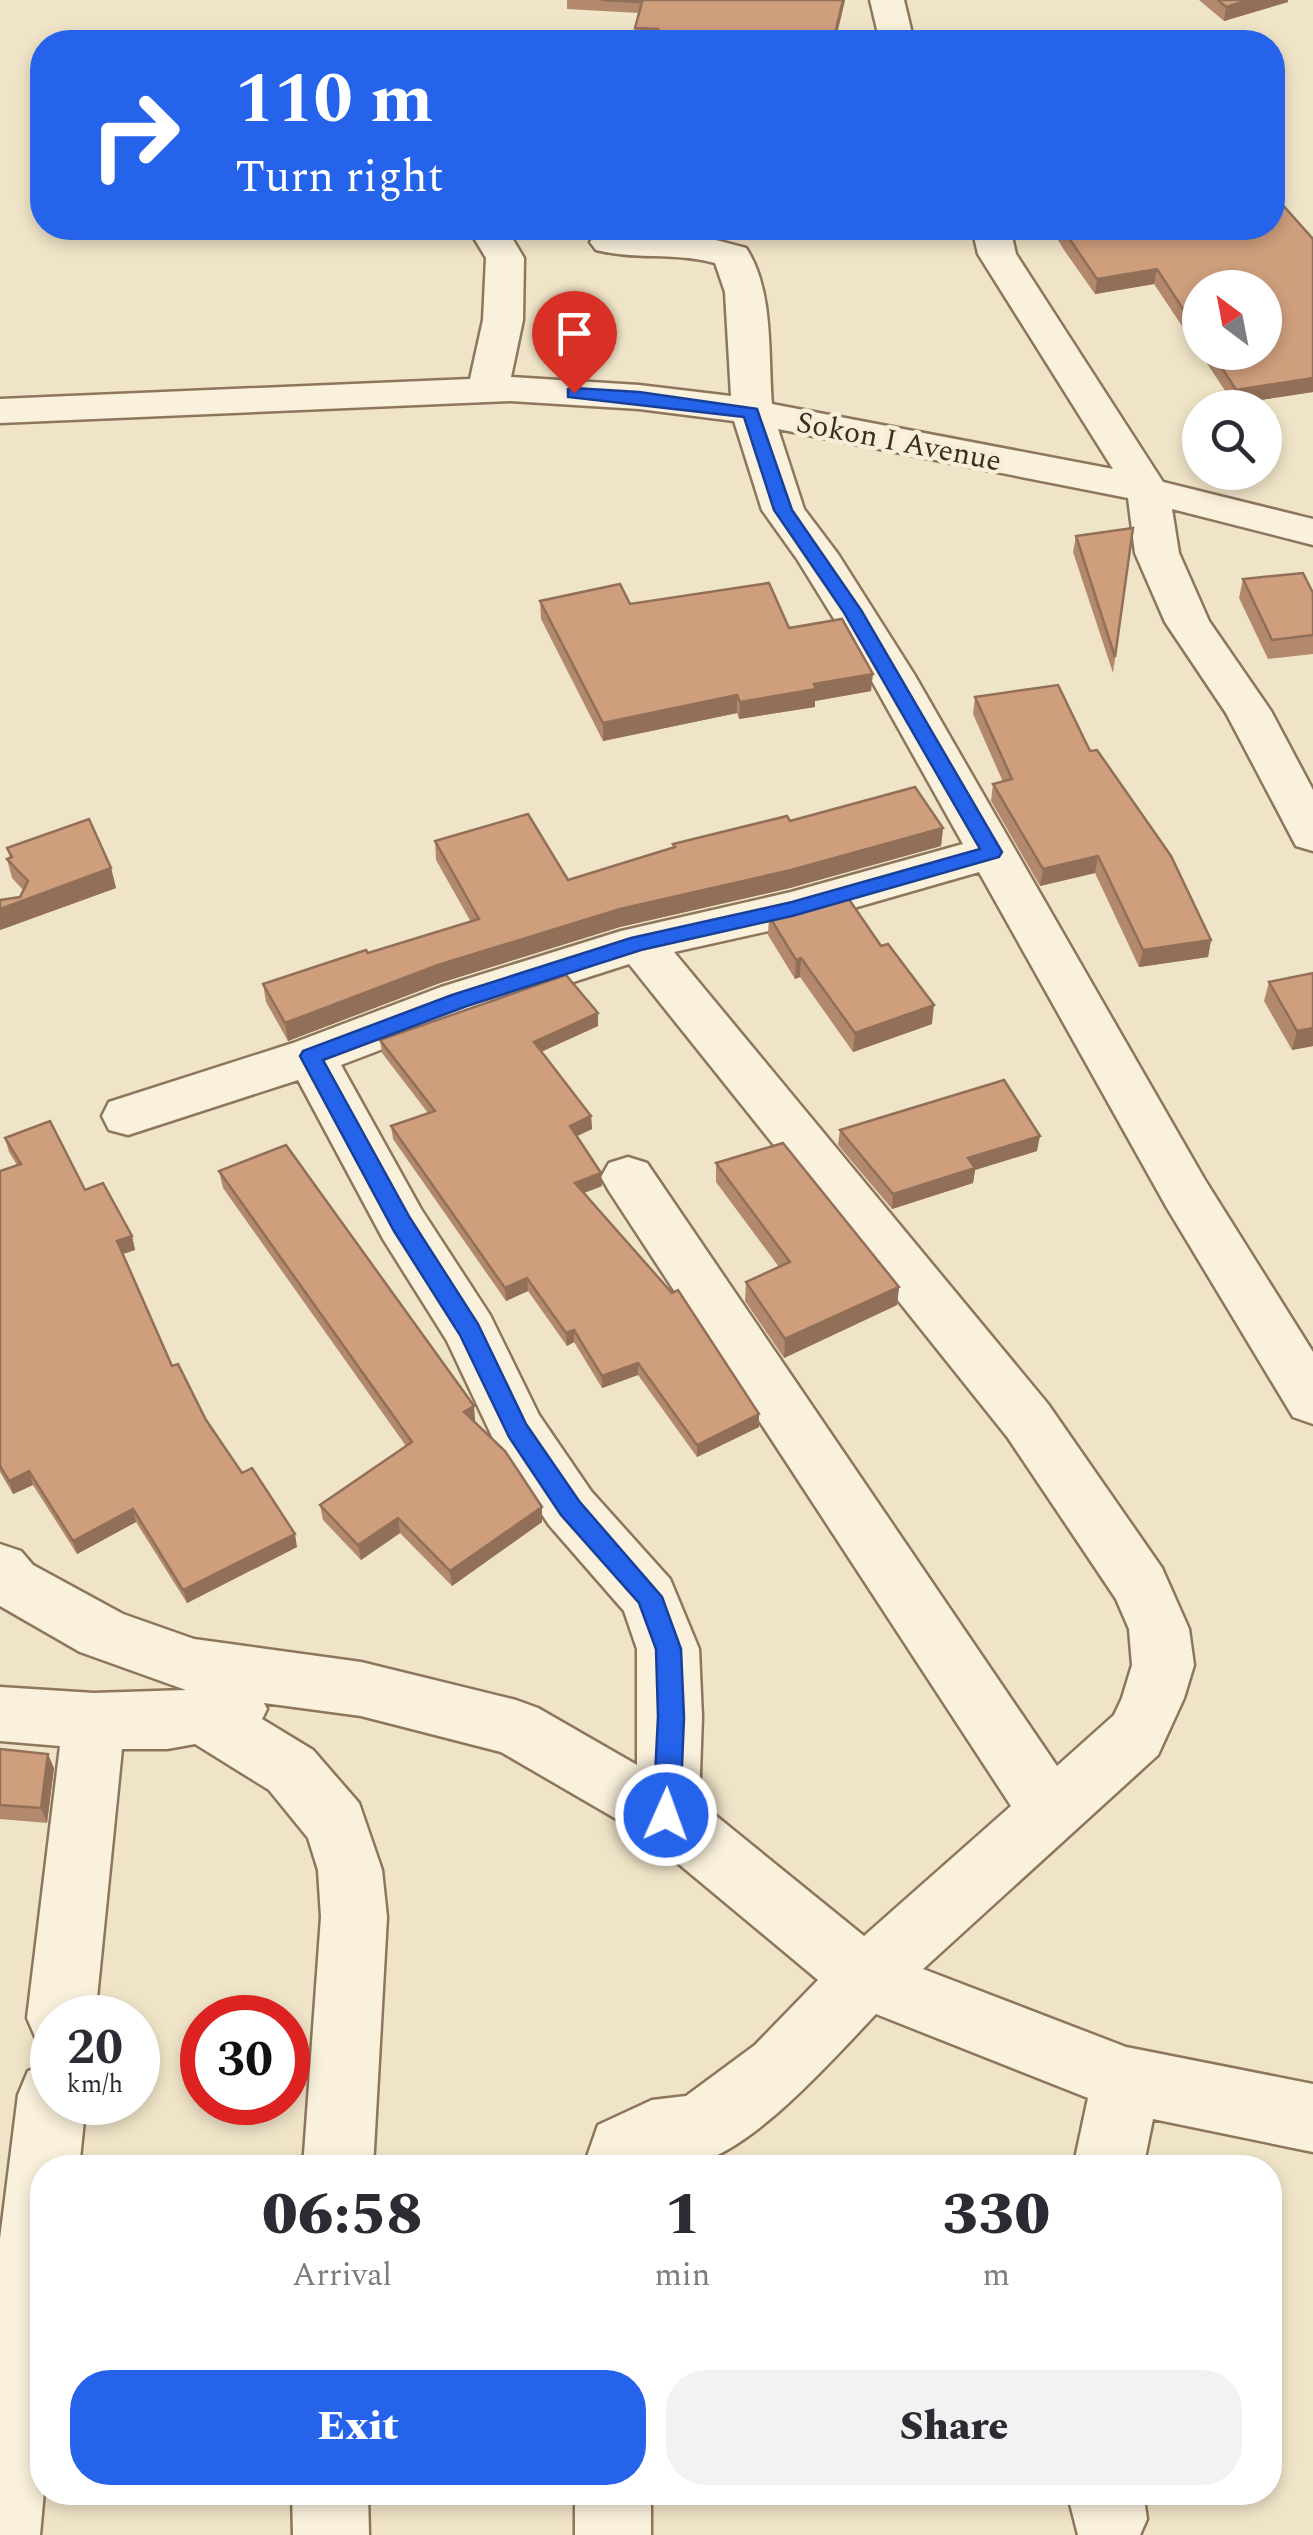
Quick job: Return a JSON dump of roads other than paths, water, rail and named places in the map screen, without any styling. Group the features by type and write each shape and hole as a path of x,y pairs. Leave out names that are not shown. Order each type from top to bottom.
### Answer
{"street":[{"path":"887,0 894,30"},
{"path":"488,390 503,320 505,258 494,240"},
{"path":"994,240 998,254 1148,491 1157,553 1186,622 1248,711 1313,835"},
{"path":"609,242 689,244 732,256 744,292 752,413 783,510 852,610 1186,1194 1313,1402"},
{"name":"Sokon I Avenue","path":"0,411 488,390 639,397 752,413 1148,491 1313,532"},
{"path":"128,1116 310,1056 459,1000 639,943 792,909 992,852"},
{"path":"622,2155 623,2150 652,2134 699,2128 779,2068 865,1978 1136,1735 1154,1698 1163,1665 1158,1629 1141,1586 1028,1420 639,943"},
{"path":"310,1056 402,1224 470,1331 517,1430 570,1508 649,1597 668,1649 671,1717 666,1815"},
{"path":"628,1177 1050,1811"},
{"path":"0,1568 12,1583 102,1633 194,1666 361,1689 516,1728 666,1815 865,1978 1126,2080 1313,2118"},
{"path":"0,1714 94,1722 167,1721 361,1689"},
{"path":"202,1714 292,1770 336,1824 341,1839 350,1870 354,1917 339,2155"},
{"path":"64,1995 94,1722"},
{"path":"1111,2155 1126,2080"},
{"path":"45,2155 49,2125"},
{"path":"2,2535 30,2288"},
{"path":"330,2505 331,2535"},
{"path":"613,2505 614,2535"}]}
